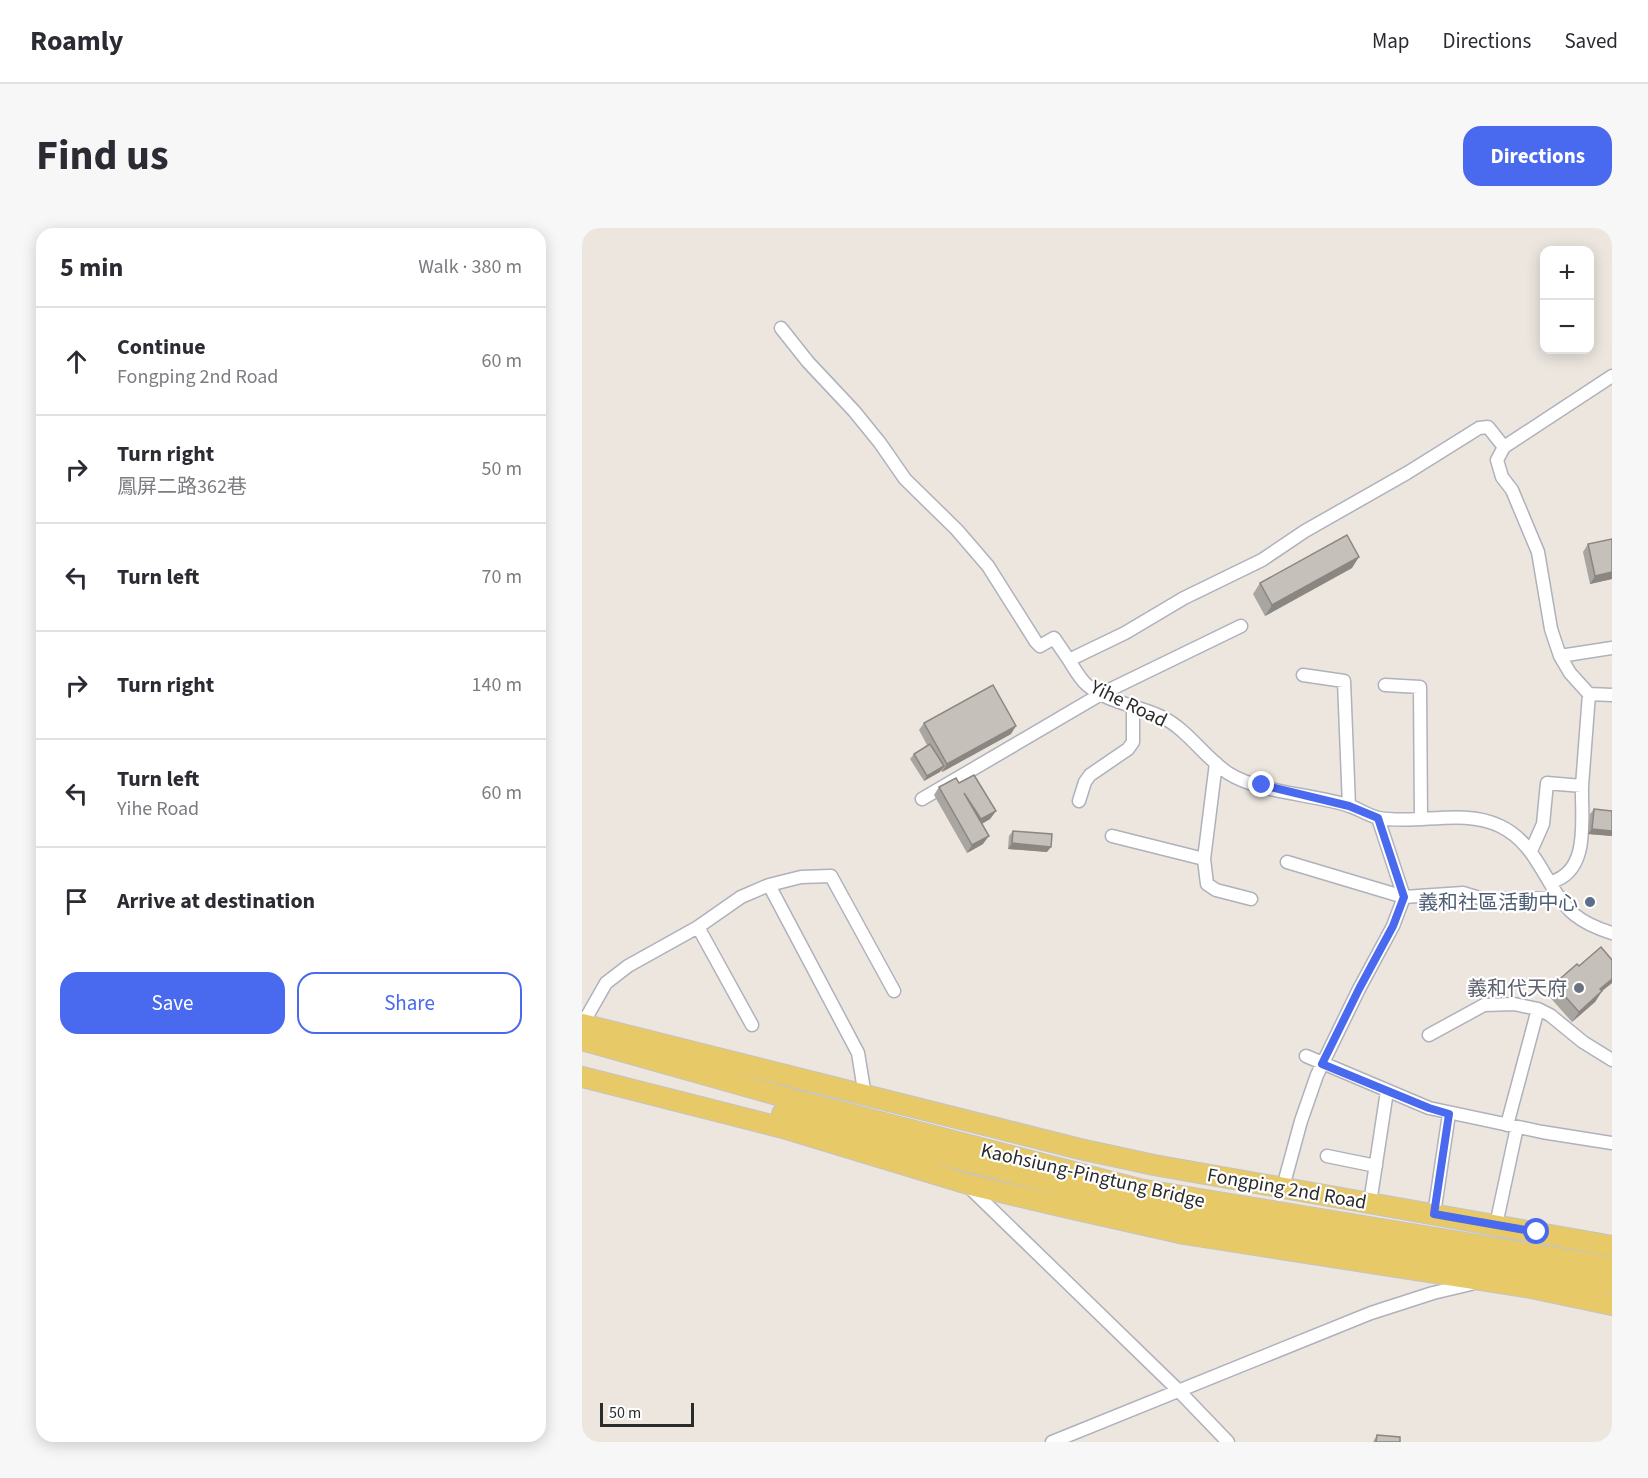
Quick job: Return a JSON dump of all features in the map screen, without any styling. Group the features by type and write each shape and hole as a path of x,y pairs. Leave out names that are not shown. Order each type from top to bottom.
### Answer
{"main road":[{"name":"Fongping 2nd Road","path":"582,1024 1080,1149 1154,1165 1612,1246"},
{"name":"Kaohsiung-Pingtung Bridge","path":"582,1040 806,1103 1139,1189 1612,1267"},
{"name":"Kaohsiung-Pingtung Bridge","path":"582,1063 1137,1205 1237,1224 1612,1284"},
{"path":"582,1077 783,1128 971,1185 1184,1234 1531,1288 1612,1305"}],"street":[{"path":"781,328 874,435 904,479 957,530 988,566 1036,642 1040,646 1054,638 1069,660"},
{"path":"1612,376 1504,447 1497,460 1502,477 1512,490 1538,552 1551,629 1560,656 1570,673 1589,694 1612,695"},
{"name":"Yihe Road","path":"1504,447 1488,427 1479,428 1305,531 1262,560 1184,598 1117,637 1069,660 1086,685 1118,703 1162,717 1185,733 1216,763 1244,783 1349,806 1378,818 1479,819 1500,826 1517,837 1531,851 1560,897 1574,914 1588,924 1612,933"},
{"path":"922,799 1101,694 1241,626"},
{"path":"1560,656 1612,648"},
{"path":"1303,675 1344,681 1349,806"},
{"path":"1385,686 1420,687 1421,819"},
{"path":"1551,882 1563,879 1572,869 1580,852 1589,694"},
{"path":"1079,801 1085,782 1090,776 1128,749 1133,742 1133,708"},
{"path":"1216,763 1204,859 1207,884 1211,889 1251,899"},
{"path":"1531,851 1543,824 1547,783 1582,786"},
{"path":"1286,1176 1322,1064 1393,926 1404,897 1378,818"},
{"path":"1112,836 1204,859"},
{"path":"1287,862 1404,897 1463,893 1486,900 1560,897"},
{"path":"582,1024 606,983 628,966 698,927 741,897 769,885 801,877 831,876 894,991"},
{"path":"769,885 858,1053 865,1096"},
{"path":"698,927 752,1025"},
{"path":"1429,1035 1484,1005 1514,1004 1539,1009 1558,1021 1583,1042 1612,1060"},
{"path":"1496,1225 1512,1126 1539,1009"},
{"path":"1306,1056 1387,1091 1449,1114 1612,1143"},
{"path":"1370,1203 1387,1091"},
{"path":"1434,1214 1449,1114"},
{"path":"1327,1156 1376,1166"},
{"path":"971,1185 973,1191 1178,1390 1228,1442"},
{"path":"1052,1442 1371,1313 1433,1293 1484,1281"}],"building":[{"path":"1347,535 1359,557 1272,605 1260,583"},
{"path":"1612,539 1612,572 1595,576 1588,544"},
{"path":"993,685 1016,726 947,764 924,723"},
{"path":"930,744 944,766 927,776 914,754"},
{"path":"974,775 996,811 981,819 964,793 989,836 972,845 939,787 956,778 959,783"},
{"path":"1594,809 1612,811 1612,831 1592,829"},
{"path":"1013,831 1052,834 1051,847 1012,843"},
{"name":"義和代天府","path":"1601,947 1612,960 1612,979 1579,1012 1554,984"},
{"path":"1377,1435 1400,1437 1400,1442 1376,1442"}],"place":[{"name":"義和社區活動中心","path":"1590,902"},
{"name":"義和代天府","path":"1579,988"}],"route":[{"path":"1262,785 1349,806 1378,818 1404,897 1393,926 1322,1064 1449,1114 1434,1214 1537,1232"}]}
